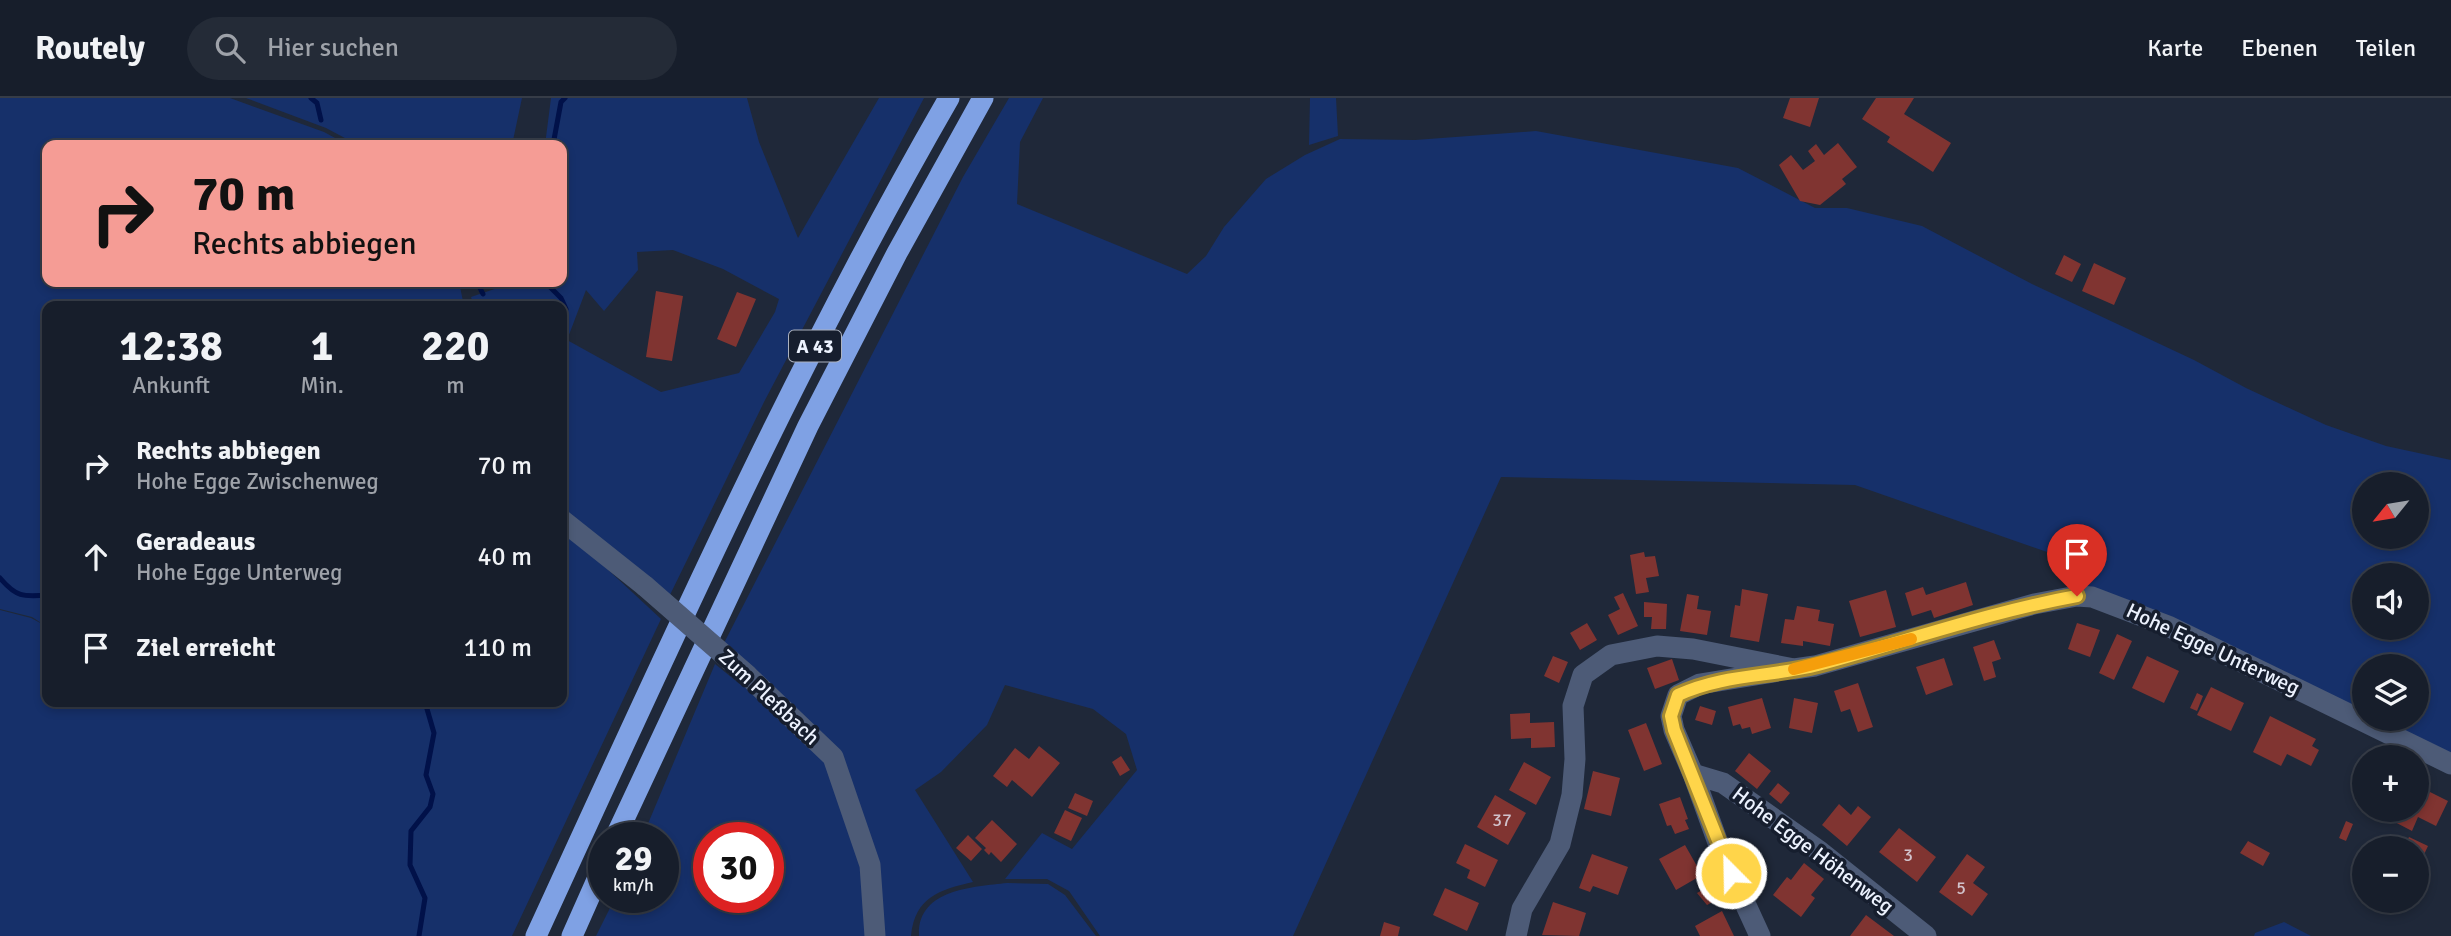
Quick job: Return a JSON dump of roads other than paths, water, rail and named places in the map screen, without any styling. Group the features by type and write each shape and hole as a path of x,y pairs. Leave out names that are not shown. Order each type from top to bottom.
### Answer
{"highway":[{"name":"A 43","path":"536,936 690,599 757,462 819,337 949,98"},
{"name":"A 43","path":"623,822 808,426 897,253 983,98"},
{"path":"572,936 588,900"},
{"path":"587,936 595,913"}],"street":[{"name":"Zum Pleßbach","path":"567,524 645,586 747,675 833,757 870,864 875,936"},
{"name":"Hohe Egge Unterweg","path":"1516,936 1522,909 1560,844 1572,795 1575,758 1573,706 1583,675 1611,655 1657,646 1693,649 1794,669 1815,666 2042,602 2077,596 2092,597 2168,626 2451,764"},
{"path":"1760,936 1721,851 1671,716 1678,695 1700,684 1794,669"},
{"name":"Hohe Egge Höhenweg","path":"1693,775 1723,783 1818,850 1926,936"}],"waterway":[{"path":"311,98 317,103 321,120"},
{"path":"554,140 561,102 565,98"},
{"path":"480,287 483,294"},
{"path":"550,287 562,301"},
{"path":"0,578 20,594 42,595"},
{"path":"419,936 425,898 410,865 411,831 430,807 433,794 426,775 434,733 426,707"}]}
